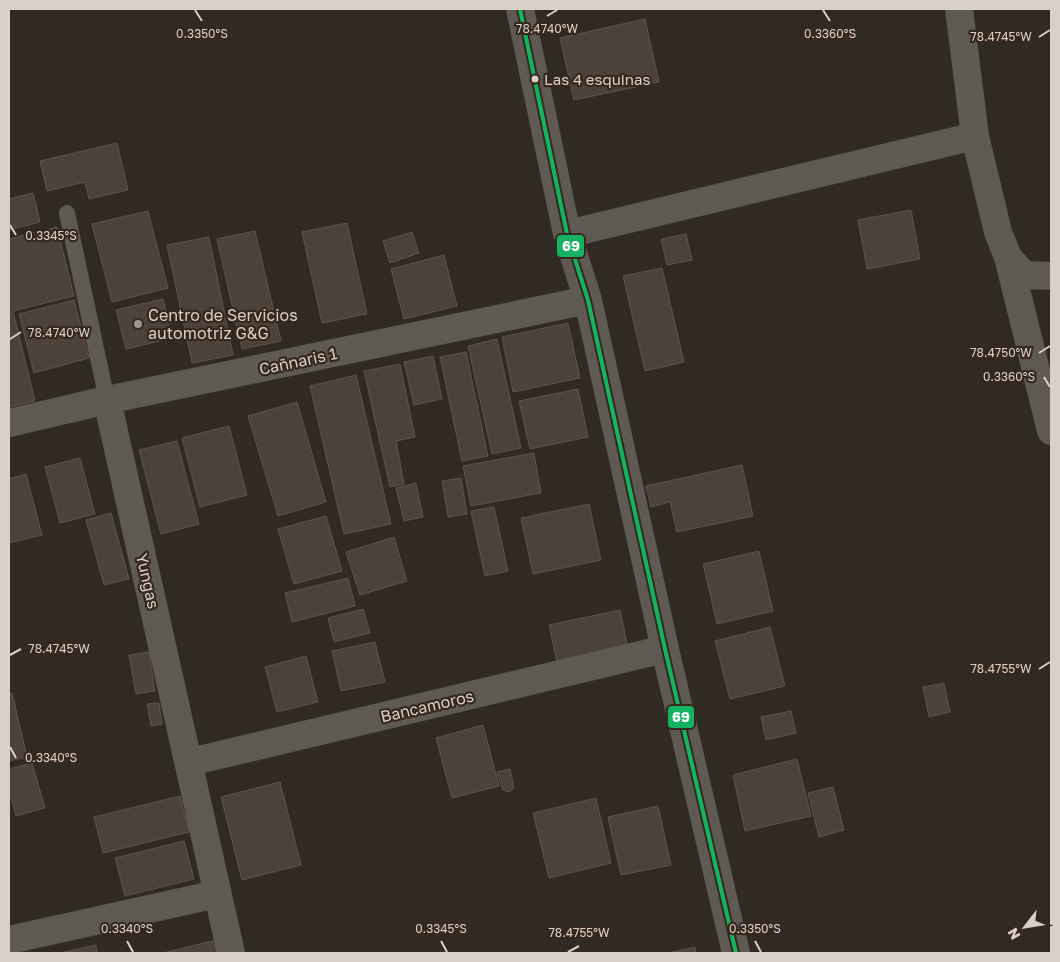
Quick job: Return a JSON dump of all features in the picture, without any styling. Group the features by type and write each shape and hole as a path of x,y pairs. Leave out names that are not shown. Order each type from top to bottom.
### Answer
{"street":[{"path":"520,9 567,234 588,300 665,649 736,953"},
{"path":"959,9 975,136 998,232 1016,266 1051,431"},
{"path":"567,234 975,136"},
{"path":"1016,266 1051,276"},
{"name":"Cañnaris 1","path":"9,424 107,400 588,300"},
{"name":"Yungas","path":"107,400 190,762 231,953"},
{"name":"Bancamoros","path":"190,762 665,649"},
{"path":"9,940 217,894"}],"lane":[{"path":"67,213 107,400"}],"building":[{"path":"645,19 659,82 574,100 560,38"},
{"path":"117,143 128,190 89,199 85,182 47,191 40,161"},
{"path":"33,193 40,222 9,230 9,199"},
{"path":"911,210 920,259 867,269 858,220"},
{"path":"148,211 168,288 112,302 92,224"},
{"path":"347,223 367,314 322,323 302,232"},
{"path":"57,227 74,296 13,311 35,401 9,407 9,239"},
{"path":"255,231 281,341 242,349 217,239"},
{"path":"412,232 419,253 390,263 383,241"},
{"path":"686,234 692,260 667,265 661,239"},
{"path":"209,237 233,355 192,363 167,245"},
{"path":"444,255 457,306 404,319 391,269"},
{"path":"662,268 684,362 645,371 623,276"},
{"path":"163,299 172,338 126,349 116,310"},
{"path":"74,300 89,358 34,373 19,314"},
{"path":"568,323 580,378 513,392 502,337"},
{"path":"497,339 521,448 492,454 468,346"},
{"path":"466,352 488,456 462,461 440,357"},
{"path":"433,356 442,399 414,405 404,362"},
{"path":"400,364 415,437 396,441 404,484 390,487 364,371"},
{"path":"356,375 391,524 344,534 310,386"},
{"path":"578,389 588,437 530,449 519,401"},
{"path":"297,402 326,502 278,516 248,416"},
{"path":"229,426 247,495 200,507 182,438"},
{"path":"177,441 199,524 161,534 139,450"},
{"path":"534,453 541,493 471,506 463,466"},
{"path":"80,458 95,514 60,523 45,467"},
{"path":"742,465 753,516 677,532 670,502 651,507 646,486"},
{"path":"26,474 42,535 9,543 9,479"},
{"path":"461,478 467,514 448,517 442,481"},
{"path":"416,483 423,517 404,521 396,488"},
{"path":"589,504 601,560 533,574 521,518"},
{"path":"494,507 508,571 485,576 471,511"},
{"path":"111,513 129,579 104,585 86,520"},
{"path":"326,516 342,571 294,584 278,529"},
{"path":"394,537 407,581 360,595 346,552"},
{"path":"759,551 773,611 717,624 703,564"},
{"path":"348,578 355,606 292,622 285,593"},
{"path":"363,609 370,633 334,642 328,618"},
{"path":"620,610 628,648 557,662 549,625"},
{"path":"770,627 785,686 730,699 715,641"},
{"path":"375,642 385,682 341,691 332,651"},
{"path":"149,652 155,691 136,694 129,655"},
{"path":"306,656 318,702 277,712 265,667"},
{"path":"944,683 950,712 929,717 923,687"},
{"path":"12,693 27,757 9,761 9,694"},
{"path":"159,703 162,724 151,726 147,704"},
{"path":"791,711 796,733 766,740 761,717"},
{"path":"483,725 499,786 452,798 436,738"},
{"path":"797,759 811,816 745,831 733,775"},
{"path":"32,763 45,808 16,816 9,790 9,769"},
{"path":"510,769 514,788 509,792 503,790 497,772"},
{"path":"280,782 301,865 242,880 221,797"},
{"path":"833,787 844,830 819,837 808,793"},
{"path":"180,796 189,832 103,853 94,817"},
{"path":"596,798 611,863 549,878 533,813"},
{"path":"658,806 671,865 621,875 608,817"},
{"path":"184,841 194,879 125,896 115,858"},
{"path":"216,940 219,953 163,953"},
{"path":"96,945 97,953 60,953"},
{"path":"695,947 696,953 668,953"}],"transit line":[{"name":"69","path":"520,9 567,234 588,300 665,649 736,953"}],"place":[{"name":"Las 4 esquinas","path":"535,79"},
{"name":"Centro de Servicios automotriz G&G","path":"138,324"}]}
